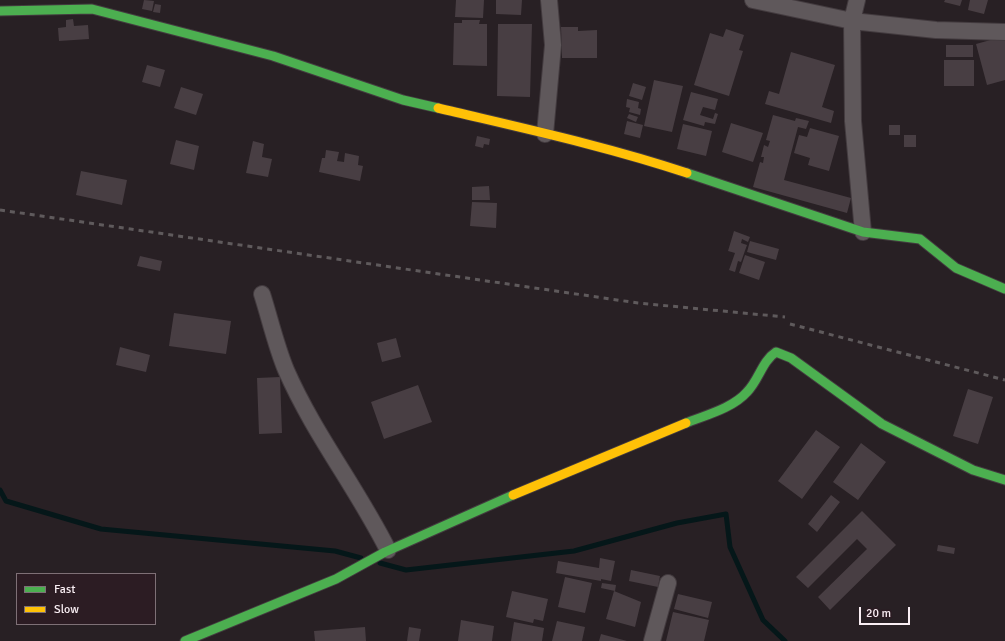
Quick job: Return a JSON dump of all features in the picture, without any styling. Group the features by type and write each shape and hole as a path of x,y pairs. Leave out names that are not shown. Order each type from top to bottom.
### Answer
{"street":[{"path":"64,0 273,56 403,100 545,134 586,142 650,160 863,232 920,239 956,268 1005,289"},
{"path":"545,134 553,45 549,0"},
{"path":"753,0 852,21 936,30 1005,32"},
{"path":"857,0 852,21 853,121 863,232"},
{"path":"0,11 87,6"},
{"path":"262,294 286,368 322,439 377,528 386,551"},
{"path":"185,641 336,579 386,551 478,510 736,402 748,392 770,356 776,352 791,358 882,424 973,470 1005,480"},
{"path":"652,641 668,583"}],"building":[{"path":"144,0 154,1 152,11 142,9"},
{"path":"456,0 484,0 483,18 455,17"},
{"path":"496,0 522,0 521,15 496,14"},
{"path":"945,0 962,0 960,6 944,2"},
{"path":"970,0 988,0 984,14 968,10"},
{"path":"155,4 161,5 160,13 153,12"},
{"path":"73,19 74,26 88,25 89,39 59,41 58,28 66,27 66,20"},
{"path":"462,20 480,20 479,24 487,24 487,66 453,65 454,23 462,23"},
{"path":"498,24 532,24 530,97 497,96"},
{"path":"561,27 578,27 578,31 597,30 597,58 562,58"},
{"path":"726,29 744,35 739,50 743,51 729,96 694,85 710,33 723,37"},
{"path":"1005,36 1005,80 987,85 976,44"},
{"path":"946,45 973,45 973,57 946,57"},
{"path":"791,52 835,65 822,107 834,111 831,123 765,104 769,91 779,94"},
{"path":"944,60 974,60 974,86 944,86"},
{"path":"147,65 165,70 160,87 142,82"},
{"path":"654,80 683,86 672,132 644,126"},
{"path":"633,83 646,87 642,100 629,96"},
{"path":"181,87 203,94 196,115 174,108"},
{"path":"691,92 718,99 715,110 703,107 700,115 713,119 715,113 718,114 715,124 705,122 704,126 683,120"},
{"path":"627,99 639,102 638,108 641,109 640,115 629,112 630,108 626,107"},
{"path":"629,114 638,117 636,122 627,118"},
{"path":"773,115 795,121 796,118 809,121 806,129 798,127 784,180 851,198 847,213 753,187 760,162 763,163 764,157 761,157 764,145 768,147 770,141 766,140"},
{"path":"627,121 643,125 640,138 624,134"},
{"path":"731,123 763,133 753,162 722,152"},
{"path":"683,124 712,131 706,156 677,149"},
{"path":"889,125 900,125 900,135 889,135"},
{"path":"810,128 839,136 829,171 808,165 810,158 794,153 799,135 807,137"},
{"path":"904,135 916,135 916,147 904,147"},
{"path":"477,136 490,139 489,145 484,144 483,148 475,146"},
{"path":"176,140 199,146 194,170 170,164"},
{"path":"253,141 264,144 262,157 272,159 268,177 246,173"},
{"path":"326,150 339,152 337,161 344,162 345,153 359,156 358,165 363,166 360,181 319,172 322,158 325,158"},
{"path":"81,171 127,180 122,205 76,195"},
{"path":"489,186 490,200 472,200 472,187"},
{"path":"472,202 497,203 496,228 470,226"},
{"path":"734,231 750,237 748,242 742,239 741,243 747,245 741,262 738,261 735,272 729,270 735,253 728,251"},
{"path":"750,241 779,249 776,260 747,252"},
{"path":"745,255 765,262 759,280 739,273"},
{"path":"140,256 162,261 160,271 137,266"},
{"path":"174,313 231,321 226,354 169,346"},
{"path":"396,338 401,357 382,362 377,343"},
{"path":"120,347 150,355 146,372 116,365"},
{"path":"280,377 282,433 259,434 257,378"},
{"path":"418,385 432,422 384,439 371,402"},
{"path":"968,389 993,397 978,444 953,436"},
{"path":"816,430 840,447 802,499 778,481"},
{"path":"861,443 886,462 858,500 833,482"},
{"path":"831,495 840,502 817,532 808,524"},
{"path":"862,511 896,545 830,610 818,597 867,549 857,539 808,588 796,577"},
{"path":"938,545 955,548 954,554 937,551"},
{"path":"600,558 615,561 611,581 601,579 601,581 556,573 558,561 599,568"},
{"path":"631,570 660,576 658,587 629,581"},
{"path":"565,577 592,583 585,613 558,607"},
{"path":"602,583 616,585 615,591 601,588"},
{"path":"512,591 548,599 543,621 534,619 533,623 506,617"},
{"path":"614,591 641,602 635,627 606,619"},
{"path":"678,594 712,602 708,618 674,609"},
{"path":"673,612 709,620 704,641 666,641"},
{"path":"461,620 494,626 492,641 458,641"},
{"path":"557,621 585,627 582,641 552,641"},
{"path":"514,622 544,628 542,641 511,641"},
{"path":"365,627 366,641 315,641 314,631"},
{"path":"409,627 421,629 419,641 407,641"},
{"path":"601,634 627,641 599,641"}],"waterway":[{"path":"0,490 6,501 101,529 335,551 361,558"},
{"path":"380,563 406,570 574,551 677,523 726,514 730,547 763,620 785,641"}],"railway":[{"path":"0,210 638,303 785,317"},
{"path":"790,324 1005,380"}],"traffic: fast":[{"path":"0,11 92,9 273,56 403,100 438,108"},
{"path":"687,173 863,232 920,239 956,268 1005,289"},
{"path":"686,423 727,407 741,398 755,382 767,360 776,352 791,358 882,424 973,470 1005,480"},
{"path":"185,641 336,579 385,552 513,495"}],"traffic: slow":[{"path":"438,108 626,154 687,173"},
{"path":"513,495 686,423"}]}
